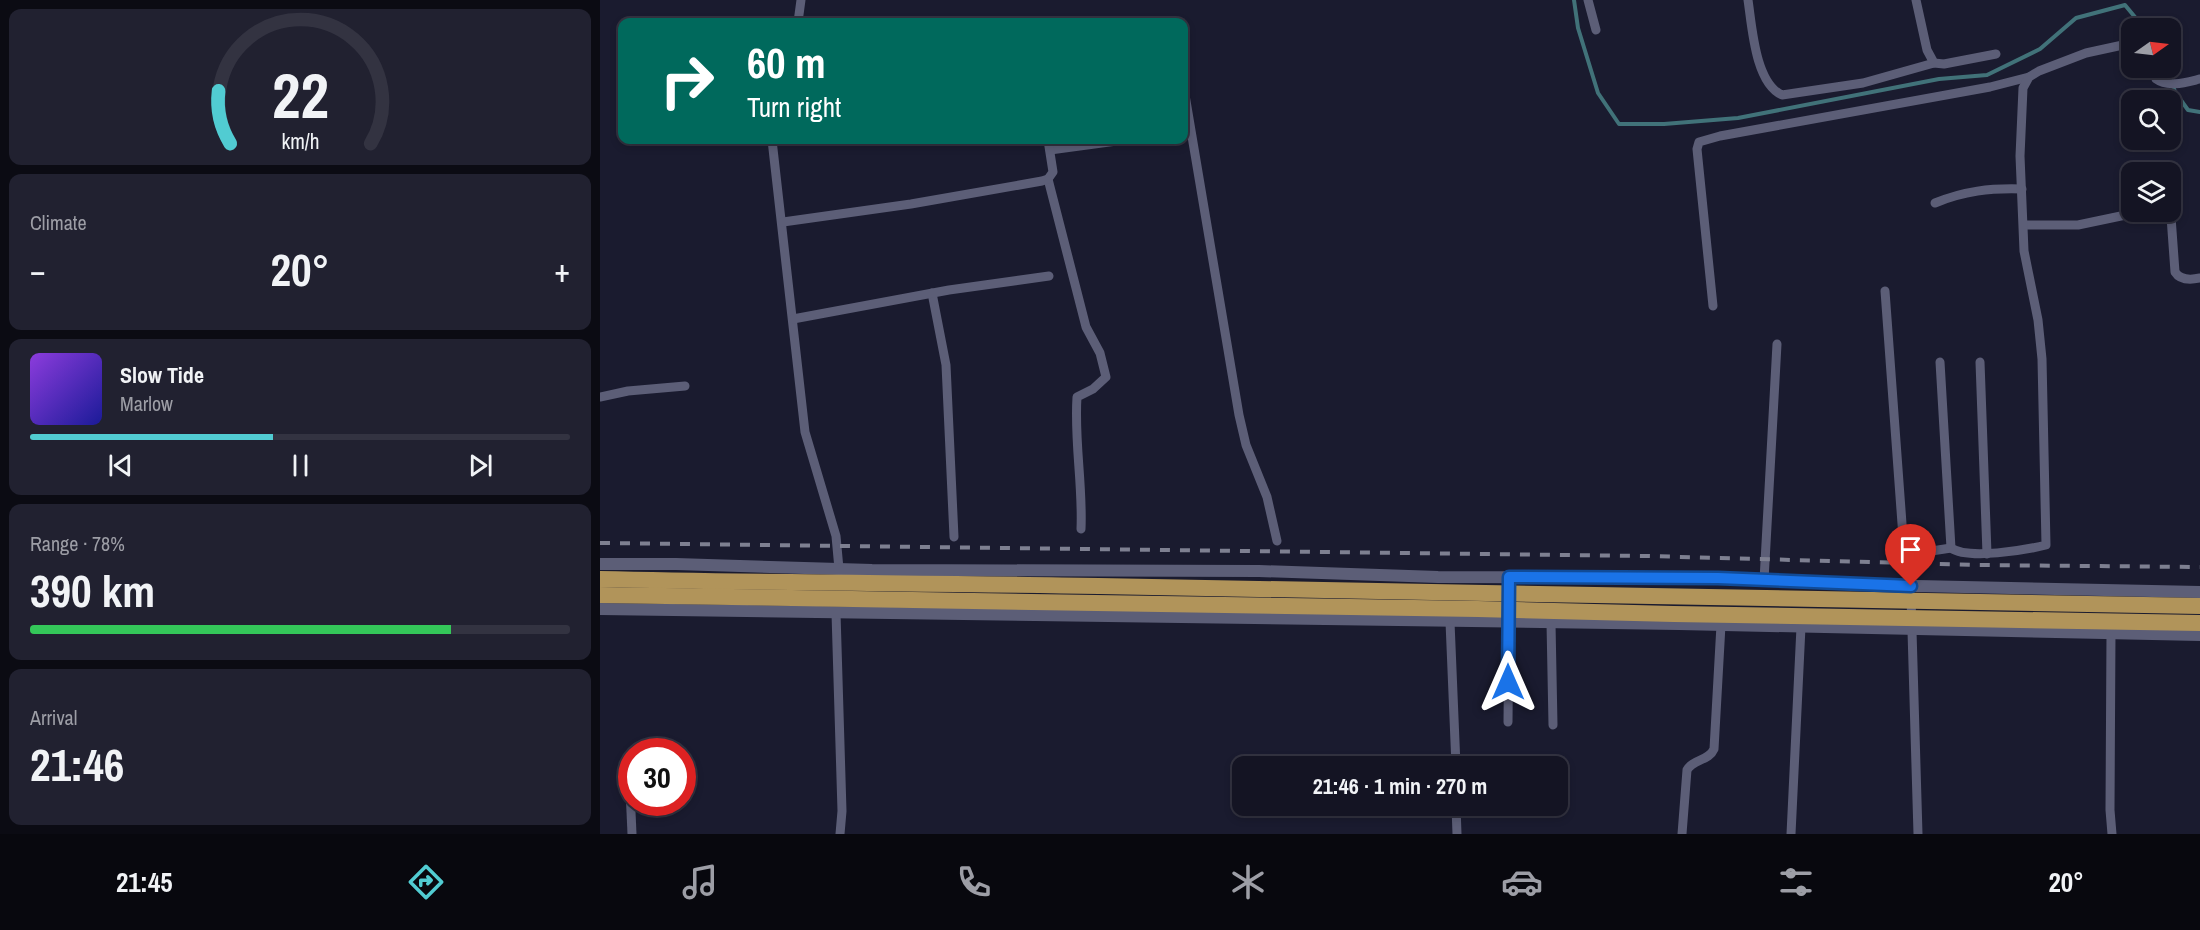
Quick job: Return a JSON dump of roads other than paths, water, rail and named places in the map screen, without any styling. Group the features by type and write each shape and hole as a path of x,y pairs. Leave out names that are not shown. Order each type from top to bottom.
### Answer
{"highway":[{"path":"600,579 2200,606"},
{"path":"600,595 2200,623"}],"street":[{"path":"799,18 801,0"},
{"path":"1588,0 1596,30"},
{"path":"1748,0 1754,47 1774,89 1782,95 1854,86 1934,63 1944,64 1996,54"},
{"path":"1916,0 1927,50 1934,63"},
{"path":"1713,306 1697,148 1699,142 1713,137 1990,87 2029,77 2086,53 2121,45"},
{"path":"1885,291 1904,551 1912,554 1951,548 1958,552 1986,554 2046,545 2042,359 2038,320 2024,252 2020,156 2023,87 2029,77"},
{"path":"2155,78 2163,83 2200,79"},
{"path":"1188,136 1239,415 1246,445 1263,485 1277,541"},
{"path":"773,144 805,432 836,536 839,569"},
{"path":"783,222 911,204 1048,179 1054,168 1049,144"},
{"path":"1050,150 1094,144"},
{"path":"1048,179 1086,327 1101,354 1106,377 1093,389 1077,397 1081,529"},
{"path":"1935,203 1972,191 1993,188 2022,189"},
{"path":"2024,225 2078,225 2121,216"},
{"path":"2171,222 2175,272 2187,279 2200,278"},
{"path":"793,319 932,293 1050,276"},
{"path":"932,293 946,365 954,537"},
{"path":"1764,580 1777,344"},
{"path":"1940,362 1951,548"},
{"path":"1980,362 1986,554"},
{"path":"600,397 634,390 685,386"},
{"path":"600,564 900,570 1236,571 1764,580 1911,586 2200,592"},
{"path":"900,570 900,614"},
{"path":"1508,722 1509,577"},
{"path":"1911,586 1918,834"},
{"path":"600,609 1721,625 2200,635"},
{"path":"836,613 842,811 840,834"},
{"path":"1450,621 1456,756"},
{"path":"1551,623 1553,725"},
{"path":"1682,834 1686,775 1689,766 1713,752 1721,625"},
{"path":"1791,834 1800,627"},
{"path":"2111,633 2110,810 2112,834"},
{"path":"1681,758 1689,766"},
{"path":"631,816 632,834"},
{"path":"1456,816 1457,834"}],"waterway":[{"path":"1574,0 1578,28 1598,93 1619,124 1664,124 1738,118 1939,79 1987,75 2040,49 2076,18 2125,5 2136,18"},
{"path":"2170,78 2175,92 2188,110 2200,112"}],"railway":[{"path":"600,543 1647,556 1978,565 2200,567"}]}
